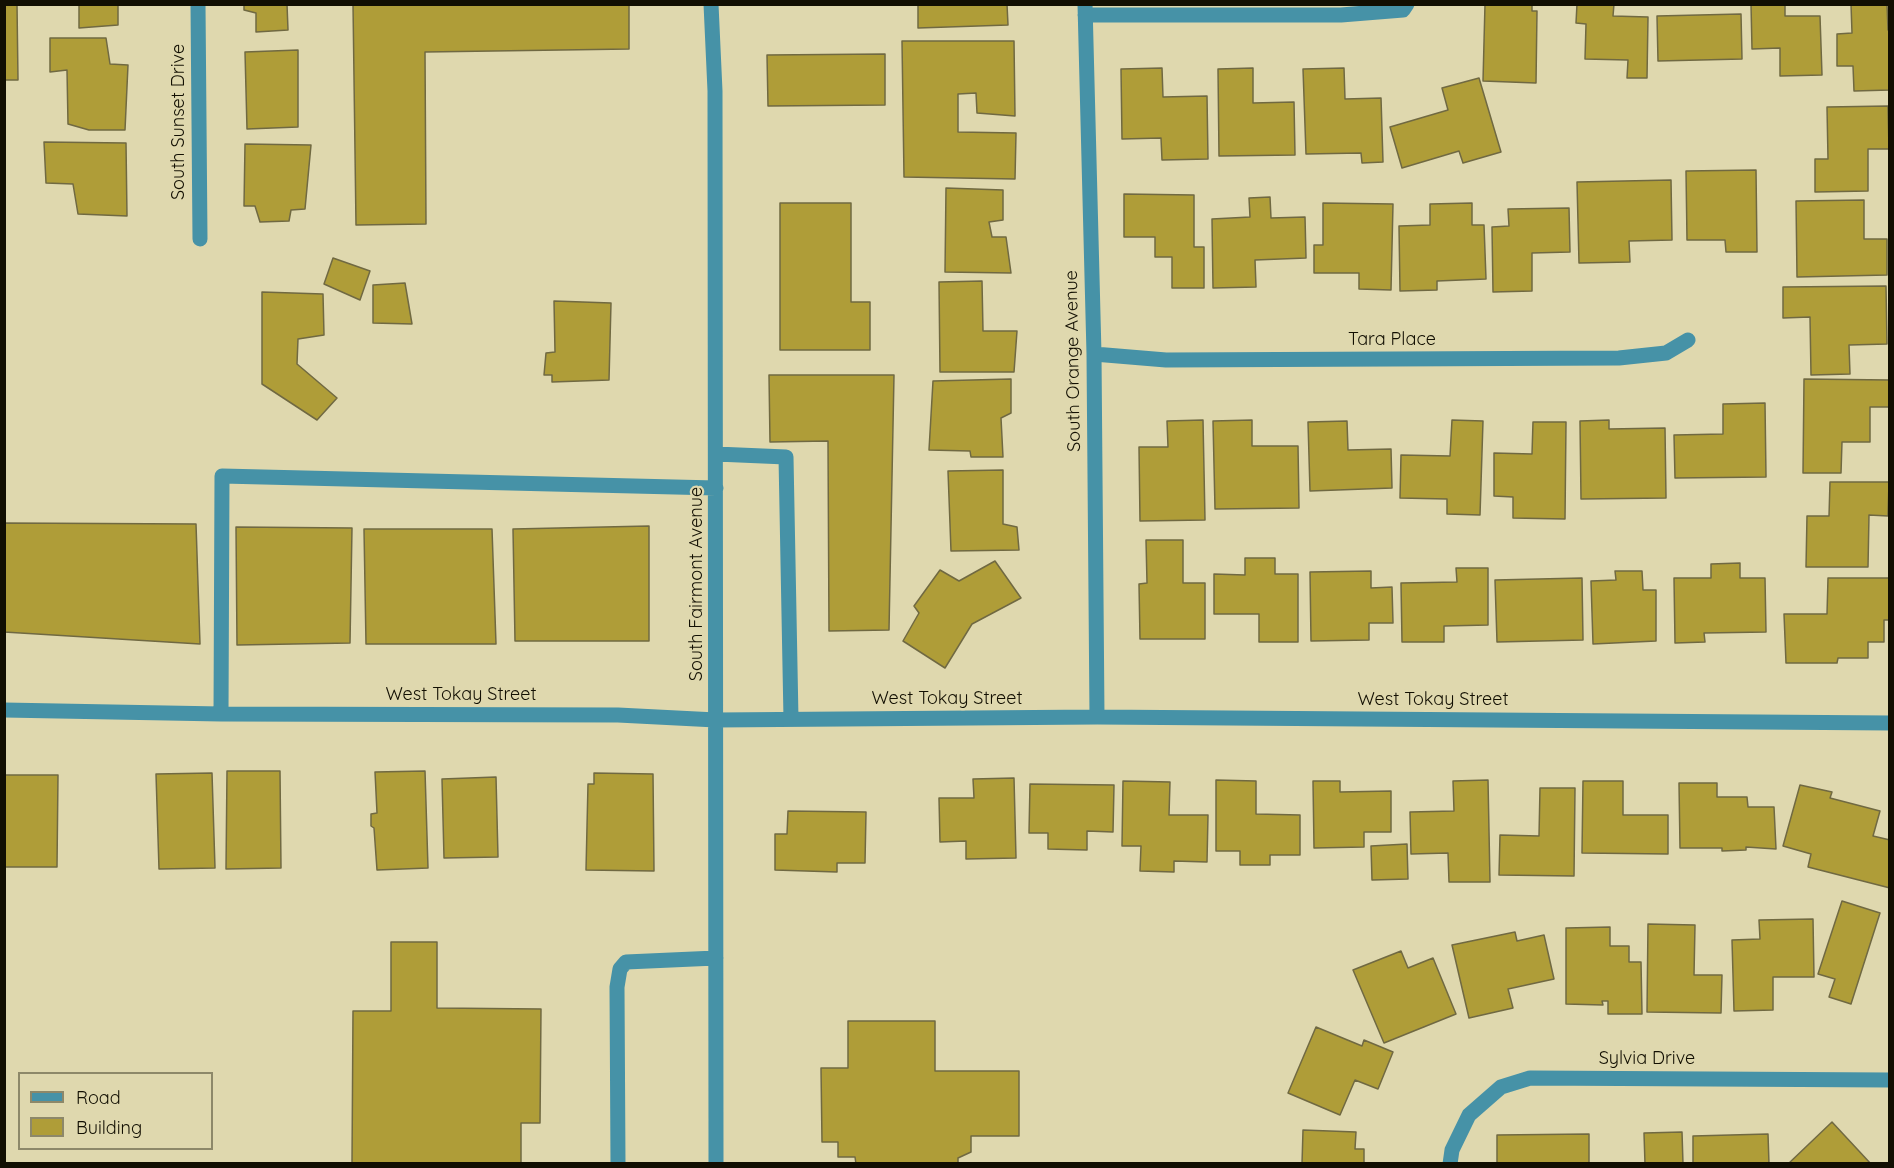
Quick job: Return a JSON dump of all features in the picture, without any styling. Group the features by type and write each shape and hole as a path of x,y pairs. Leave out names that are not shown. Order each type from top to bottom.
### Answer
{"street":[{"name":"South Sunset Drive","path":"198,4 200,239"},
{"name":"South Fairmont Avenue","path":"711,4 715,91 716,1164"},
{"path":"1085,10 1341,15 1403,10 1407,4"},
{"name":"South Orange Avenue","path":"1085,10 1094,354 1097,717"},
{"name":"Tara Place","path":"1094,354 1166,360 1619,358 1666,353 1688,340"},
{"path":"716,454 786,457 791,720"},
{"path":"221,714 222,476 716,488"},
{"name":"West Tokay Street","path":"4,710 221,714 606,715 716,720 1097,717 1890,723"},
{"path":"618,1164 617,987 620,969 626,962 716,958"},
{"name":"Sylvia Drive","path":"1450,1164 1452,1150 1468,1115 1501,1087 1530,1078 1890,1080"}],"building":[{"path":"4,4 17,4 18,80 4,80"},
{"path":"79,4 118,4 118,25 79,28"},
{"path":"244,4 287,4 288,30 256,32 256,13 244,10"},
{"path":"353,4 629,4 629,49 425,52 426,224 356,225"},
{"path":"918,4 1007,4 1008,25 918,28"},
{"path":"1485,4 1532,4 1532,11 1537,11 1536,83 1483,81"},
{"path":"1577,4 1614,4 1613,16 1648,17 1647,78 1627,78 1628,60 1585,59 1586,24 1576,23"},
{"path":"1751,4 1785,4 1785,16 1820,16 1822,75 1780,76 1780,48 1752,49"},
{"path":"1851,4 1887,4 1888,30 1890,29 1890,90 1854,91 1853,66 1837,66 1837,34 1852,33"},
{"path":"1741,14 1742,59 1658,61 1657,16"},
{"path":"50,38 106,38 110,64 128,65 125,130 89,130 68,124 67,70 50,72"},
{"path":"902,41 1014,41 1015,116 977,113 976,93 958,94 958,132 1016,133 1015,179 904,177"},
{"path":"298,50 298,127 247,129 245,52"},
{"path":"885,54 885,105 768,106 767,55"},
{"path":"1162,68 1163,97 1207,96 1208,159 1162,160 1161,138 1122,139 1121,69"},
{"path":"1253,68 1253,103 1294,102 1295,155 1219,156 1218,69"},
{"path":"1344,68 1345,99 1381,98 1383,162 1362,163 1361,153 1306,154 1303,69"},
{"path":"1479,78 1501,152 1463,163 1459,151 1402,168 1390,127 1448,110 1442,88"},
{"path":"1888,106 1889,149 1868,149 1868,191 1815,192 1815,159 1828,159 1827,107"},
{"path":"44,142 126,143 127,216 78,214 73,184 46,183"},
{"path":"245,144 311,145 305,209 291,210 289,221 260,222 255,206 244,206"},
{"path":"1756,170 1757,252 1726,252 1725,240 1687,240 1686,171"},
{"path":"1671,180 1672,240 1629,241 1630,262 1579,263 1577,182"},
{"path":"946,188 1003,190 1003,220 989,222 992,237 1006,237 1011,273 945,272"},
{"path":"1124,194 1194,195 1194,247 1204,247 1204,288 1172,288 1172,257 1155,257 1155,237 1124,237"},
{"path":"1270,197 1271,218 1305,217 1306,258 1255,260 1256,287 1213,288 1212,219 1250,217 1249,198"},
{"path":"1864,200 1864,239 1887,239 1887,275 1797,277 1796,201"},
{"path":"780,203 851,203 851,302 870,302 870,350 780,350"},
{"path":"1323,203 1393,204 1391,290 1359,289 1359,273 1314,273 1314,245 1323,245"},
{"path":"1472,203 1472,225 1484,225 1486,279 1437,281 1437,290 1400,291 1399,226 1430,225 1430,204"},
{"path":"1569,208 1570,252 1532,253 1532,291 1493,292 1492,227 1509,226 1508,209"},
{"path":"333,258 370,271 360,300 324,284"},
{"path":"982,281 983,331 1017,331 1014,372 940,372 939,282"},
{"path":"405,283 412,324 373,323 373,285"},
{"path":"1886,286 1887,344 1849,345 1850,374 1811,375 1810,317 1783,318 1783,287"},
{"path":"262,292 323,294 324,335 298,339 297,364 337,398 317,420 262,384"},
{"path":"554,301 611,303 609,380 552,382 552,375 544,375 546,353 555,352"},
{"path":"769,375 894,375 889,630 829,631 828,441 770,442"},
{"path":"1011,379 1011,413 1001,418 1003,457 971,457 970,451 929,450 933,381"},
{"path":"1804,379 1890,380 1889,407 1870,407 1870,442 1842,442 1841,473 1803,473"},
{"path":"1765,403 1766,477 1675,478 1674,435 1723,434 1723,404"},
{"path":"1203,420 1205,520 1140,521 1139,447 1168,447 1167,421"},
{"path":"1252,420 1252,446 1298,446 1299,508 1215,509 1213,421"},
{"path":"1452,420 1483,421 1480,515 1447,514 1447,499 1400,498 1401,455 1450,456"},
{"path":"1609,420 1609,429 1665,428 1666,498 1581,499 1580,421"},
{"path":"1347,421 1348,450 1391,449 1392,488 1310,491 1308,422"},
{"path":"1533,422 1566,422 1565,519 1513,518 1513,497 1494,496 1494,453 1532,454"},
{"path":"1003,470 1003,524 1017,527 1019,550 951,551 948,471"},
{"path":"1830,482 1889,482 1888,516 1869,515 1868,567 1806,567 1807,516 1829,516"},
{"path":"4,523 196,524 200,644 4,632"},
{"path":"649,526 649,641 515,641 513,529"},
{"path":"236,527 352,528 350,643 237,645"},
{"path":"364,529 492,529 496,644 366,644"},
{"path":"1146,540 1183,540 1183,583 1205,583 1205,639 1140,639 1139,584 1147,583"},
{"path":"1245,558 1275,558 1275,574 1298,574 1298,642 1259,642 1259,614 1214,614 1214,574 1245,575"},
{"path":"995,561 1021,598 972,624 945,668 903,641 919,613 914,606 940,570 959,581"},
{"path":"1740,563 1740,578 1765,578 1766,632 1704,633 1705,642 1675,643 1674,578 1711,578 1711,564"},
{"path":"1456,568 1488,568 1488,625 1444,626 1444,642 1402,642 1401,583 1457,582"},
{"path":"1371,571 1371,588 1392,587 1393,623 1369,623 1369,640 1311,641 1310,572"},
{"path":"1615,571 1642,571 1643,590 1656,590 1656,641 1593,644 1591,581 1616,580"},
{"path":"1582,578 1583,640 1497,642 1495,580"},
{"path":"1828,578 1890,578 1890,620 1884,620 1884,642 1868,642 1868,658 1838,658 1837,663 1786,663 1784,614 1827,614"},
{"path":"227,771 280,771 281,868 226,869"},
{"path":"425,771 428,868 377,870 374,828 371,826 371,814 377,813 375,772"},
{"path":"212,773 215,868 159,869 156,774"},
{"path":"594,773 653,774 654,871 586,870 588,784 594,784"},
{"path":"4,775 58,775 57,867 4,867"},
{"path":"496,777 498,857 444,858 442,779"},
{"path":"1014,778 1016,858 966,859 966,841 940,842 939,798 974,798 973,779"},
{"path":"1216,780 1256,781 1256,814 1300,815 1300,855 1270,855 1270,865 1240,865 1240,851 1216,851"},
{"path":"1488,780 1490,882 1449,882 1448,853 1411,854 1410,812 1454,811 1453,781"},
{"path":"1123,781 1170,782 1169,815 1208,815 1207,862 1174,861 1174,872 1140,871 1141,846 1122,846"},
{"path":"1313,781 1340,781 1340,792 1391,791 1391,832 1364,832 1364,847 1314,848"},
{"path":"1583,781 1623,781 1623,815 1668,815 1668,854 1582,853"},
{"path":"1679,783 1717,783 1717,797 1747,797 1748,807 1774,807 1776,849 1746,847 1746,850 1722,851 1722,848 1680,848"},
{"path":"1030,784 1114,785 1113,832 1087,831 1087,850 1048,849 1048,833 1029,833"},
{"path":"1800,785 1832,792 1830,798 1880,811 1873,836 1890,840 1890,888 1808,867 1811,854 1783,846"},
{"path":"1540,788 1575,788 1574,876 1499,875 1500,835 1539,836"},
{"path":"788,811 866,812 865,863 837,863 837,872 775,870 775,834 787,834"},
{"path":"1407,844 1408,879 1372,880 1371,846"},
{"path":"1842,901 1880,913 1851,1004 1829,997 1835,979 1818,974"},
{"path":"1813,919 1814,977 1773,977 1773,1010 1734,1011 1732,940 1760,939 1759,920"},
{"path":"1648,924 1695,925 1694,975 1722,975 1721,1013 1647,1012"},
{"path":"1610,927 1610,946 1629,946 1629,962 1641,962 1642,1014 1608,1014 1608,1001 1602,1001 1603,1005 1566,1004 1566,928"},
{"path":"1515,932 1517,941 1544,935 1554,979 1508,989 1513,1008 1469,1018 1452,945"},
{"path":"391,942 437,942 437,1008 541,1009 540,1123 521,1123 521,1164 352,1164 353,1011 391,1011"},
{"path":"1401,951 1408,968 1433,958 1456,1014 1384,1043 1353,970"},
{"path":"848,1021 935,1021 935,1071 1019,1071 1019,1136 971,1136 971,1152 958,1158 958,1164 856,1164 855,1157 838,1157 838,1142 822,1142 821,1068 848,1068"},
{"path":"1316,1027 1362,1046 1364,1040 1393,1052 1378,1089 1355,1080 1340,1115 1288,1093"},
{"path":"1832,1122 1871,1164 1788,1164"},
{"path":"1303,1130 1356,1132 1355,1149 1364,1149 1364,1164 1302,1164"},
{"path":"1682,1132 1683,1164 1645,1164 1644,1133"},
{"path":"1589,1134 1589,1164 1497,1164 1497,1135"},
{"path":"1768,1134 1769,1164 1693,1164 1693,1136"}]}
